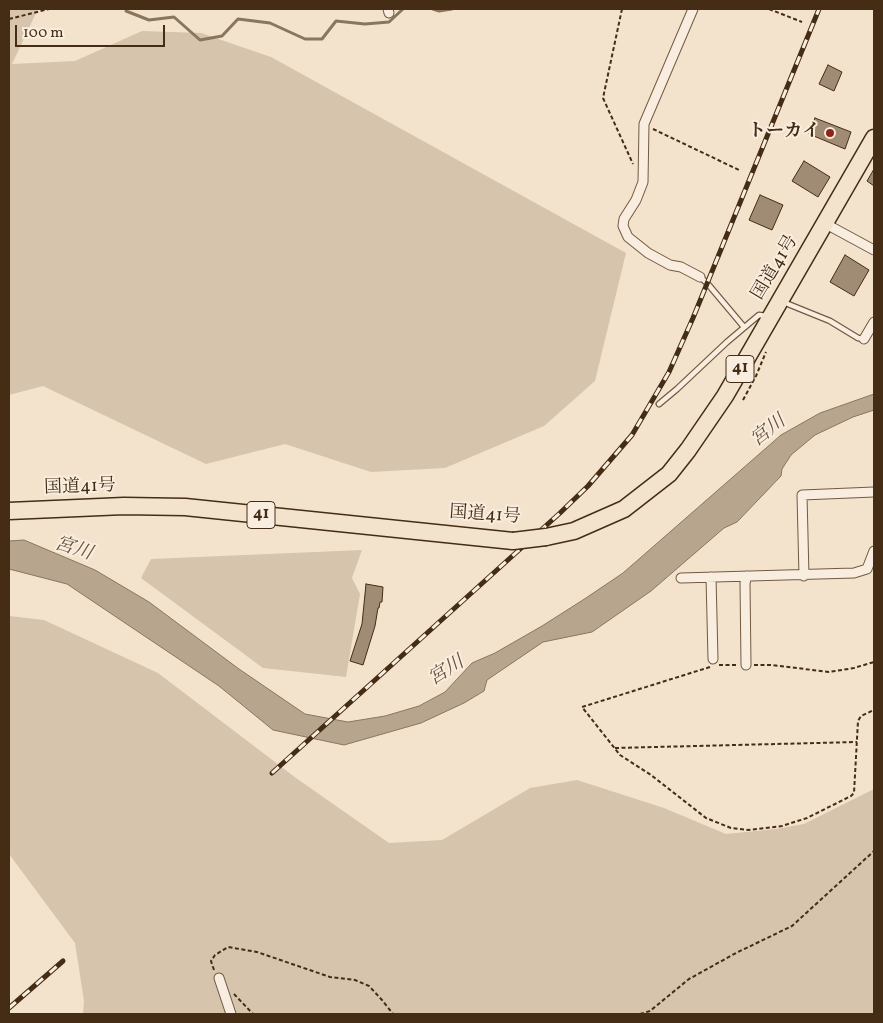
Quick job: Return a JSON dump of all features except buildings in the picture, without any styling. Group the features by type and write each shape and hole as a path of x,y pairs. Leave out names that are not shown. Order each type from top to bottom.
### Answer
{"highway":[{"name":"国道41号","path":"9,511 124,506 185,507 513,541 574,531 624,509 669,474 708,424 826,224 874,138"}],"street":[{"path":"693,9 644,124 643,182 636,200 624,219 624,231 628,237 648,253 700,277"},
{"path":"826,224 874,250"},
{"path":"864,339 874,322"},
{"path":"804,576 802,495 874,492"},
{"path":"681,578 854,574 870,565 874,551"},
{"path":"746,665 745,583 747,576"},
{"path":"711,577 714,663"},
{"path":"219,978 231,1014"}],"lane":[{"path":"700,277 708,283 744,327"},
{"path":"788,304 830,321 858,338 864,339"},
{"path":"659,404 759,315 771,316"}],"path":[{"path":"9,19 50,9"},
{"path":"622,9 603,98 635,170 643,182"},
{"path":"769,9 802,22"},
{"path":"644,124 740,170"},
{"path":"743,400 767,350"},
{"path":"874,662 854,668 829,672 772,665 714,663 582,707 620,755 651,775 706,818 731,828 748,830 782,826 807,818 851,796 854,793 859,719 861,716 874,710"},
{"path":"615,748 857,742"},
{"path":"640,1014 650,1011 689,979 736,953 792,926 874,850"},
{"path":"219,978 211,961 215,955 228,947 257,952 330,977 354,980 369,986 393,1014"}],"shaded area":[{"path":"9,9 38,9 12,64 75,61 142,31 201,33 271,57 626,253 595,381 544,426 445,468 371,472 285,444 206,464 43,386 9,395"},
{"path":"874,394 874,410 853,417 815,435 791,455 782,469 781,476 737,522 724,528 651,591 592,632 543,642 487,680 484,691 464,703 421,723 344,745 273,730 219,686 67,584 9,569 9,541 24,540 95,570 149,602 239,669 305,714 348,722 385,716 419,706 445,692 472,663 495,653 542,626 623,573 781,435 820,413"},
{"path":"362,550 352,578 360,594 346,677 263,668 141,578 151,559"},
{"path":"9,616 44,620 158,673 296,778 389,843 442,840 530,788 577,780 664,808 726,834 804,824 874,789 874,1014 83,1014 84,1001 75,943 9,854"}],"waterway":[{"path":"126,11 149,20 174,17 200,40 222,36 238,19 270,23 305,39 322,39 336,21 365,24 389,22 403,9"},
{"path":"433,9 439,11 452,9"}],"railway":[{"path":"272,773 560,513 588,486 632,435 669,372 693,318 819,9"},
{"path":"9,1008 63,961"}],"place":[{"name":"トーカイ","path":"830,133"}],"water label":[{"name":"宮川","path":"769,432"},
{"name":"宮川","path":"73,550"},
{"name":"宮川","path":"447,672"}]}
